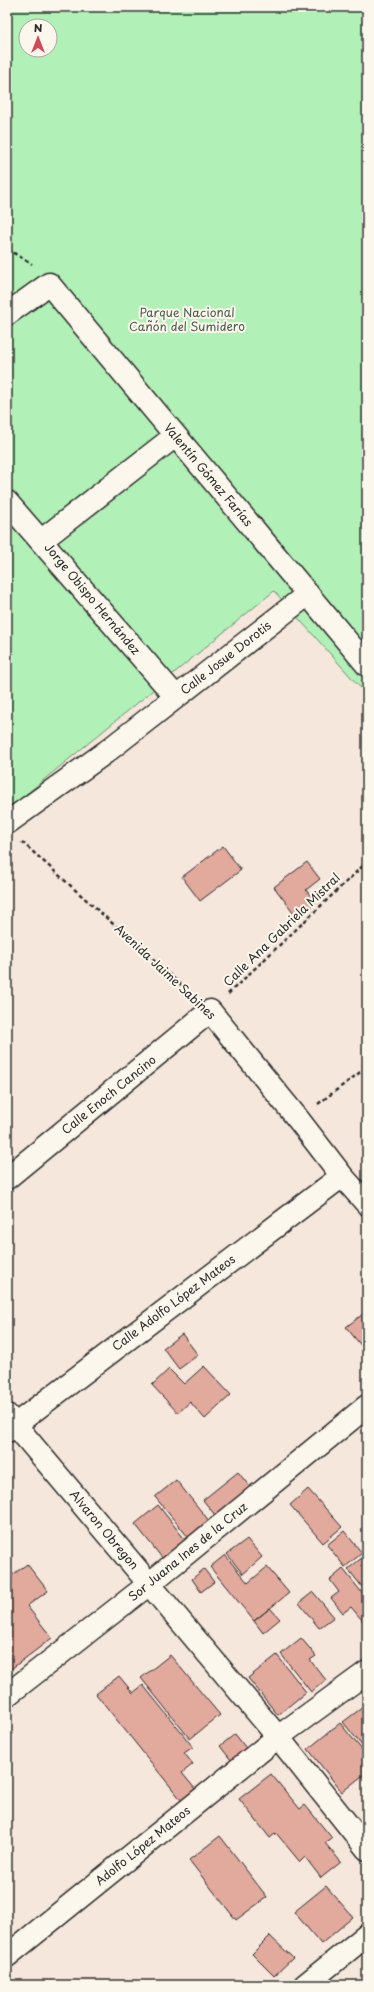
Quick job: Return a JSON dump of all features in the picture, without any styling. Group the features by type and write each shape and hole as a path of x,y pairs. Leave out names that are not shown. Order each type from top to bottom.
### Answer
{"street":[{"name":"Valentín Gómez Farías","path":"7,314 50,284 367,665"},
{"path":"42,540 175,436"},
{"name":"Jorge Obispo Hernández","path":"7,502 42,540 176,697"},
{"name":"Calle Josue Dorotis","path":"13,831 106,752 308,594"},
{"name":"Avenida Jaime Sabines","path":"210,1011 298,1119 342,1176 367,1204"},
{"name":"Calle Enoch Cancino","path":"7,1178 210,1011"},
{"name":"Calle Adolfo López Mateos","path":"10,1424 342,1176"},
{"name":"Sor Juana Ines de la Cruz","path":"7,1695 149,1584 367,1406"},
{"name":"Alvaron Obregon","path":"10,1424 149,1584 278,1737 367,1849"},
{"path":"278,1737 367,1672"},
{"name":"Adolfo López Mateos","path":"7,1956 278,1737"},
{"path":"305,1985 367,1935"}],"path":[{"name":"Avenida Jaime Sabines","path":"13,831 210,1011"},
{"name":"Calle Ana Gabriela Mistral","path":"210,1011 367,862"},
{"path":"298,1119 367,1067"}],"green space":[{"name":"Parque Nacional Cañón del Sumidero","path":"7,7 367,7 367,695 274,591 7,810"}],"building":[{"path":"223,846 241,870 200,901 182,877"},
{"path":"307,862 320,879 306,890 316,902 297,917 274,887"},
{"path":"367,1311 367,1353 346,1327"},
{"path":"182,1334 198,1355 179,1369 163,1348"},
{"path":"204,1366 231,1395 205,1419 190,1402 178,1413 152,1385 169,1369 184,1384"},
{"path":"238,1472 254,1492 219,1520 203,1500"},
{"path":"176,1480 210,1522 189,1538 155,1497"},
{"path":"308,1489 342,1527 323,1543 290,1505"},
{"path":"158,1505 186,1541 163,1559 135,1524"},
{"path":"344,1531 362,1553 345,1567 327,1545"},
{"path":"247,1539 262,1557 243,1574 227,1554"},
{"path":"225,1555 248,1583 267,1567 289,1593 254,1621 210,1567"},
{"path":"363,1557 367,1561 367,1593 348,1569"},
{"path":"27,1564 48,1591 27,1606 52,1638 7,1672 7,1605 9,1603 7,1601 7,1579"},
{"path":"204,1569 214,1582 201,1592 192,1579"},
{"path":"343,1569 367,1599 367,1626 351,1607 343,1613 331,1598 339,1592 330,1580"},
{"path":"313,1592 334,1617 319,1628 299,1603"},
{"path":"270,1608 280,1619 263,1633 254,1621"},
{"path":"301,1638 316,1656 310,1660 326,1680 311,1692 281,1654"},
{"path":"170,1655 220,1715 190,1739 141,1678"},
{"path":"277,1655 306,1692 278,1715 248,1678"},
{"path":"119,1676 133,1693 143,1685 193,1747 184,1753 193,1764 182,1773 196,1790 182,1801 96,1694"},
{"path":"367,1704 367,1752 343,1722"},
{"path":"340,1723 367,1756 367,1772 342,1792 308,1749"},
{"path":"235,1734 249,1752 234,1764 220,1746"},
{"path":"271,1774 300,1809 305,1805 332,1838 325,1843 341,1862 321,1878 305,1857 300,1862 276,1833 270,1838 239,1799"},
{"path":"220,1836 267,1897 236,1920 189,1860"},
{"path":"326,1886 353,1917 321,1944 294,1912"},
{"path":"270,1936 293,1958 274,1976 252,1954"}]}
